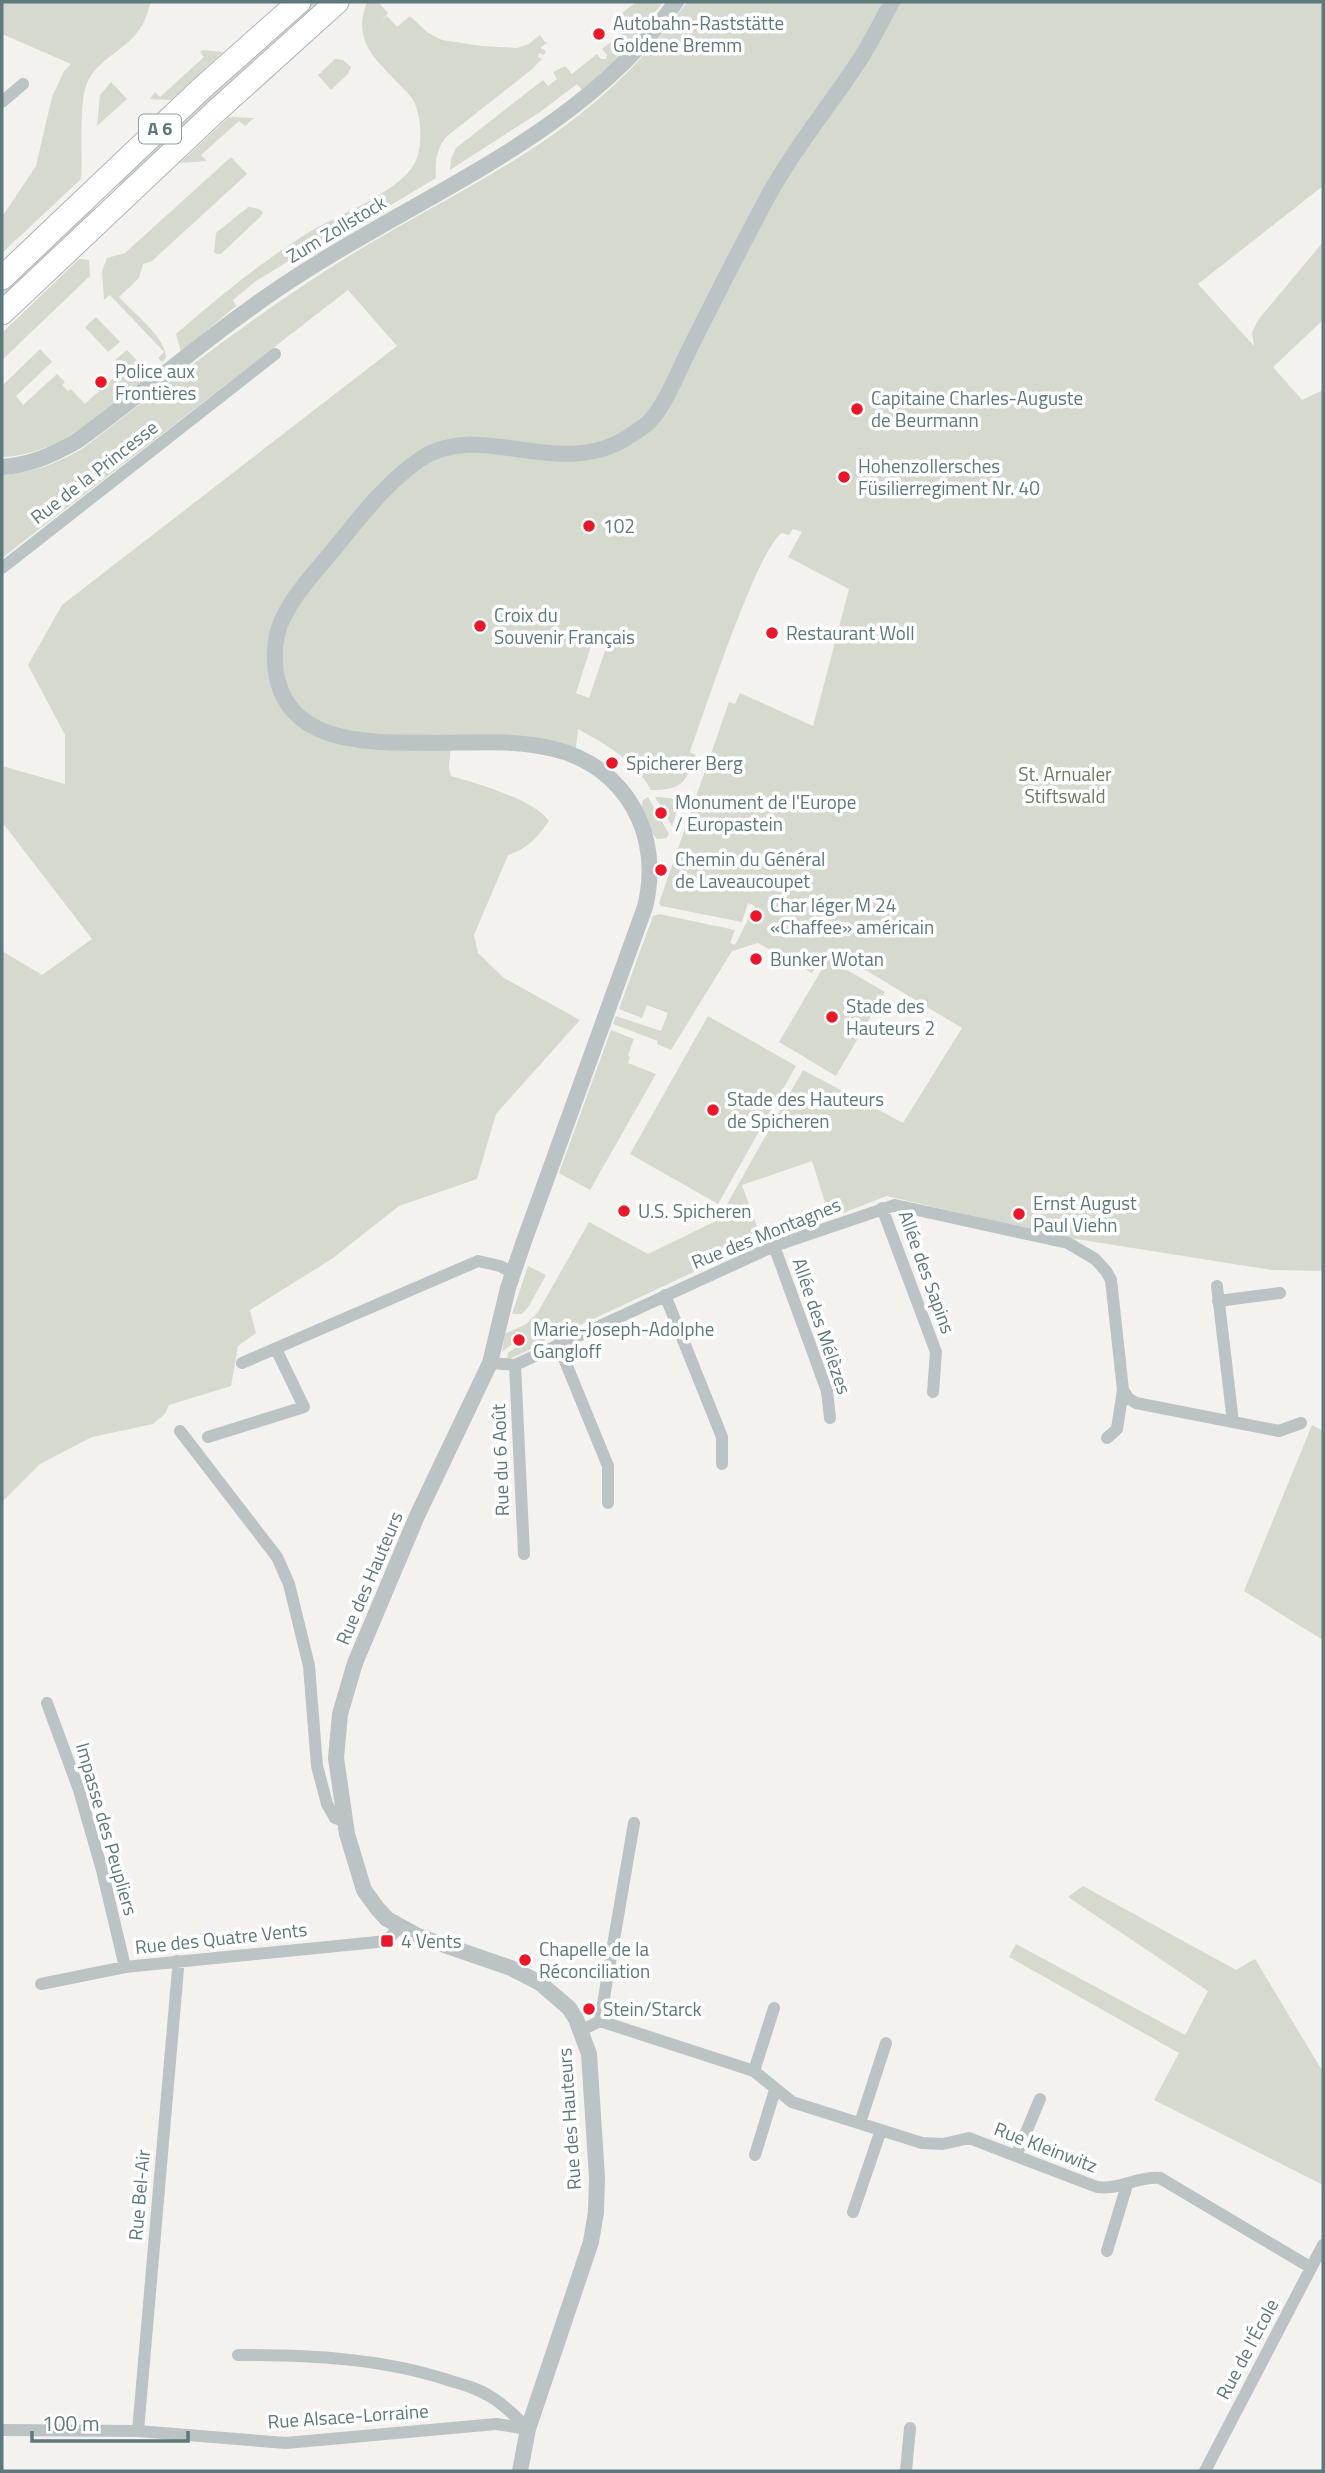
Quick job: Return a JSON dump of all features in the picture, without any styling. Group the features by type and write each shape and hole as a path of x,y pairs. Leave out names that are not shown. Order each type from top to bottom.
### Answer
{"highway":[{"name":"A 6","path":"2,278 202,88 299,2"},
{"name":"A 6","path":"2,313 215,113 339,4"}],"street":[{"name":"Zum Zollstock","path":"2,467 31,464 77,441 232,321 302,273 447,189 551,124 587,96 627,58 651,34 676,2"},
{"name":"Rue des Hauteurs","path":"525,2469 528,2429 591,2242 596,2211 597,2177 589,2053 582,2030 569,2008 540,1983 511,1968 418,1936 377,1908 364,1890 345,1821 336,1758 340,1714 355,1663 418,1517 490,1363 511,1280 645,907 651,876 650,855 641,823 629,799 604,772 583,759 554,748 488,743 375,742 345,739 311,725 290,705 277,678 275,642 285,613 307,580 363,513 422,457 450,447 485,446 577,455 615,446 650,421 670,389 768,197 804,139 860,59 892,2"},
{"path":"2,102 23,84"},
{"name":"Rue de la Princesse","path":"2,568 275,354"},
{"name":"Rue des Montagnes","path":"515,1365 774,1246 895,1205 1068,1242 1095,1259 1111,1280 1123,1390"},
{"name":"Allée des Sapins","path":"882,1208 936,1352 933,1392"},
{"name":"Allée des Mélèzes","path":"774,1246 827,1391 830,1418"},
{"path":"242,1363 478,1261 500,1266 511,1280"},
{"path":"1217,1286 1233,1422"},
{"path":"1219,1301 1280,1293"},
{"path":"665,1296 722,1437 722,1464"},
{"path":"558,1344 608,1466 608,1503"},
{"path":"208,1437 304,1407 276,1349"},
{"path":"490,1363 515,1365"},
{"name":"Rue du 6 Août","path":"515,1365 524,1554"},
{"path":"1123,1390 1128,1398 1136,1403 1279,1431 1301,1423"},
{"path":"1107,1438 1117,1429 1123,1390"},
{"path":"180,1431 277,1557 289,1584 309,1666 317,1766 327,1804 335,1818 345,1821"},
{"name":"Impasse des Peupliers","path":"47,1703 79,1790 102,1870 125,1968"},
{"path":"582,2030 600,2021 634,1824"},
{"name":"Rue des Quatre Vents","path":"41,1984 177,1961 387,1941 400,1926"},
{"name":"Rue Bel-Air","path":"138,2431 177,1961"},
{"path":"754,2070 774,2008"},
{"name":"Rue Kleinwitz","path":"600,2021 754,2070 792,2102 922,2143 943,2144 969,2138 1097,2187 1111,2189 1146,2177 1160,2178 1310,2267"},
{"path":"860,2123 886,2043"},
{"path":"755,2155 775,2090"},
{"path":"1016,2156 1040,2099"},
{"path":"853,2212 881,2130"},
{"path":"1107,2250 1126,2185"},
{"name":"Rue de l'École","path":"1205,2471 1323,2245"},
{"path":"238,2355 300,2355 427,2373 491,2396 509,2409 528,2429"},
{"name":"Rue Alsace-Lorraine","path":"2,2430 138,2431 286,2443 496,2424 528,2429"},
{"path":"906,2471 910,2428"}],"green space":[{"path":"2,2 151,2 135,35 99,66 88,81 82,114 81,179 2,253 2,217 36,166 52,97 64,71 71,64 2,34"},
{"path":"308,2 324,2 121,186 116,182"},
{"path":"367,2 378,2 388,13 382,20 387,16 397,27 410,16 428,33 442,40 517,48 529,44 540,35 548,42 540,48 546,51 544,55 539,53 538,57 542,59 531,70 446,137 437,156 436,178 376,214 372,210 256,281 233,300 236,306 181,352 176,334 225,293 293,243 394,185 413,166 419,153 420,127 417,111 414,101 368,48 362,27"},
{"path":"636,2 663,2 622,54 582,90 577,84 540,112 450,170 456,148 543,80 548,86 557,79 553,72 565,66 572,74 597,54 601,59 606,59 607,55 602,49 628,29 617,17"},
{"name":"St. Arnualer Stiftswald","path":"687,2 1323,2 1323,186 1198,284 1254,346 1252,332 1259,319 1323,242 1323,320 1273,367 1302,400 1323,390 1323,1271 1272,1270 1057,1236 887,1196 830,1218 812,1161 742,1185 762,1240 559,1335 555,1330 540,1345 507,1360 508,1353 526,1340 520,1334 513,1339 515,1342 502,1352 505,1334 526,1324 538,1312 589,1222 648,1254 718,1220 803,1070 903,1123 962,1028 829,948 812,973 758,943 732,951 671,1050 657,1044 658,1041 613,1024 616,1016 661,1031 668,1013 647,1005 642,1018 619,1009 653,916 659,914 735,930 730,943 735,945 755,906 748,903 742,922 661,906 659,903 729,702 735,704 740,693 813,726 849,589 788,557 802,532 793,529 789,535 782,533 759,568 732,634 690,752 696,755 681,783 670,788 651,790 629,762 578,729 575,756 451,743 451,776 518,799 542,813 549,821 532,842 508,855 474,935 478,953 504,978 580,1020 496,1114 477,1179 399,1206 333,1258 250,1310 256,1333 238,1346 231,1386 169,1405 165,1414 153,1424 92,1437 40,1464 2,1502 2,951 42,975 92,939 2,822 2,766 65,784 65,735 28,665 62,605 397,346 348,290 2,558 2,475 44,467 82,449 204,356 298,289 548,138 606,93 641,59","holes":["594,637 608,642 589,698 576,693"]},
{"path":"200,52 223,52 171,100 150,99 155,92 160,97 204,57"},
{"path":"335,59 343,60 351,67 348,74 331,90 318,75"},
{"path":"111,82 127,99 97,126 100,95"},
{"path":"229,117 254,118 245,126 239,121 201,155 207,161 180,163"},
{"path":"231,157 247,174 152,261 143,264 139,278 119,297 161,342 166,358 162,362 158,358 164,352 110,295 104,300 102,271 107,258 125,253"},
{"path":"91,207 96,210 2,303 2,291"},
{"path":"248,207 259,209 263,212 261,216 221,254 214,252 216,233"},
{"path":"79,259 89,260 90,276 2,360 2,333"},
{"path":"96,317 120,342 108,352 85,327"},
{"path":"40,349 52,362 16,396 23,405 57,374 65,382 62,385 68,391 71,389 85,404 123,369 115,360 127,350 145,369 151,365 152,374 101,415 63,439 23,455 2,457 2,386"},
{"path":"648,797 669,834 666,838 657,839 646,821 642,805 643,800"},
{"path":"655,797 678,801 672,826"},
{"name":"Stade des Hauteurs 2","path":"828,959 885,992 836,1076 779,1042"},
{"name":"Stade des Hauteurs de Spicheren","path":"708,1016 796,1066 718,1204 630,1154"},
{"path":"611,1030 634,1039 628,1063 656,1074 590,1190 559,1173"},
{"path":"528,1266 546,1275 529,1306 522,1314 512,1314"},
{"path":"1312,1425 1323,1431 1323,1640 1244,1591"},
{"path":"1083,1886 1236,1970 1255,1959 1323,2072 1323,2185 1154,2100 1179,2053 1009,1957 1016,1944 1185,2035 1208,1991 1068,1897"}],"place":[{"name":"Autobahn-Raststätte Goldene Bremm","path":"599,34"},
{"name":"Police aux Frontières","path":"101,382"},
{"name":"Capitaine Charles-Auguste de Beurmann","path":"857,409"},
{"name":"Hohenzollersches Füsilierregiment Nr. 40","path":"844,477"},
{"name":"102","path":"589,526"},
{"name":"Croix du Souvenir Français","path":"480,626"},
{"name":"Restaurant Woll","path":"772,633"},
{"name":"Spicherer Berg","path":"612,763"},
{"name":"Monument de l'Europe / Europastein","path":"661,813"},
{"name":"Chemin du Général de Laveaucoupet","path":"661,870"},
{"name":"Char léger M 24 «Chaffee» américain","path":"756,916"},
{"name":"Bunker Wotan","path":"756,959"},
{"name":"Stade des Hauteurs 2","path":"832,1017"},
{"name":"Stade des Hauteurs de Spicheren","path":"713,1110"},
{"name":"U.S. Spicheren","path":"624,1211"},
{"name":"Ernst August Paul Viehn","path":"1019,1214"},
{"name":"Marie-Joseph-Adolphe Gangloff","path":"519,1340"},
{"name":"4 Vents","path":"387,1941"},
{"name":"Chapelle de la Réconciliation","path":"525,1960"},
{"name":"Stein/Starck","path":"589,2009"}]}
